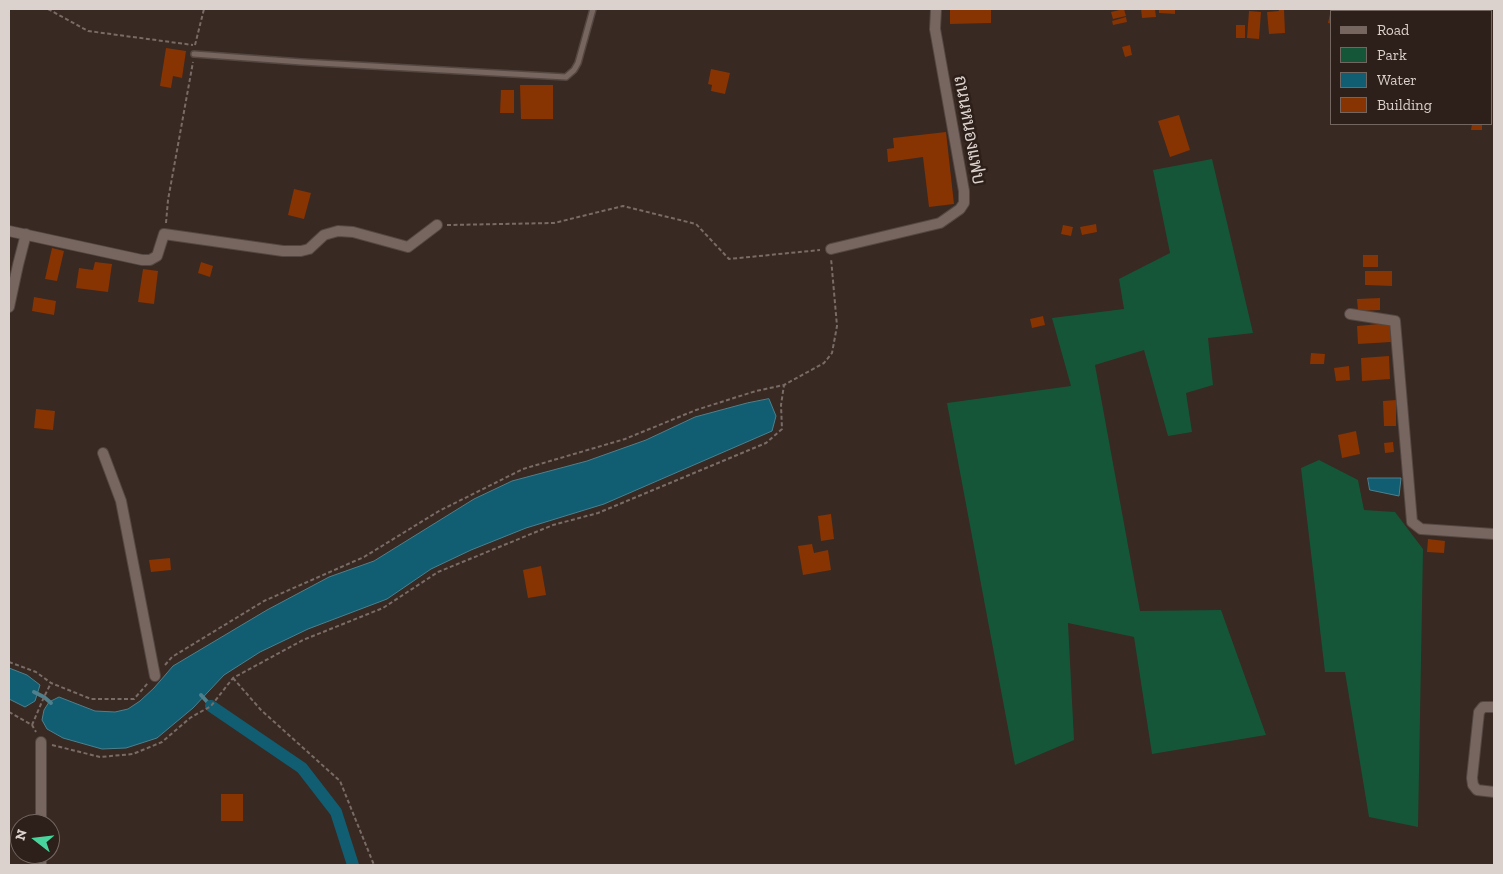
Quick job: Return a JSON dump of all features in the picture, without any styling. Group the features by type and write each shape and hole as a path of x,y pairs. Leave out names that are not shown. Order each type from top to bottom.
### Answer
{"street":[{"name":"ถนนหนองแฟบ","path":"830,249 940,223 960,209 964,203 964,191 935,28 936,9"},
{"path":"9,231 142,260 150,260 158,256 164,234 274,250 301,251 309,249 324,234 338,231 353,232 408,247 437,225"},
{"path":"9,307 26,234"},
{"path":"1350,314 1395,321 1412,522 1421,529 1494,534"},
{"path":"103,453 121,501 155,676"},
{"path":"1494,707 1483,707 1479,712 1472,778 1473,785 1477,790 1494,792"},
{"path":"41,742 41,814"}],"lane":[{"path":"194,54 312,63 566,77 574,70 578,63 593,9"}],"path":[{"path":"48,9 88,31 195,45 204,9"},
{"path":"164,234 168,200 194,54"},
{"path":"9,662 36,672 51,683 91,698 134,699 172,657 264,601 364,557 439,510 523,469 625,439 696,410 739,396 784,385 824,363 832,353 837,326 830,249 729,259 696,224 623,206 554,222 437,225"},
{"path":"9,712 32,725 41,742 100,758 133,754 162,742 190,718 211,706 233,678 303,640 383,608 438,572 553,525 598,513 766,443 782,429 781,405 784,385"},
{"path":"233,678 261,710 340,781 374,865"},
{"path":"32,725 51,683"}],"green space":[{"path":"1212,159 1253,333 1208,338 1213,385 1186,393 1192,432 1168,436 1144,350 1095,365 1140,611 1221,610 1266,735 1152,754 1134,637 1068,623 1074,740 1015,765 947,403 1071,386 1052,318 1124,309 1119,279 1170,253 1153,170"},
{"path":"1319,460 1358,480 1364,510 1395,512 1423,549 1418,827 1369,817 1345,672 1325,672 1301,468"}],"water":[{"path":"769,399 776,416 772,431 604,504 526,528 471,550 431,569 387,599 308,629 260,652 224,675 193,708 157,738 126,748 102,749 63,738 47,729 42,720 44,710 49,702 59,697 95,711 115,712 128,709 154,688 173,666 267,610 329,577 374,561 474,499 512,481 587,461 646,440 695,417"},
{"path":"1368,478 1401,478 1399,496 1370,490"},
{"path":"9,668 27,675 40,685 35,701 25,707 9,699"}],"building":[{"path":"950,9 991,9 991,23 950,24"},
{"path":"1124,9 1126,16 1113,19 1111,12"},
{"path":"1141,9 1155,9 1156,17 1142,18"},
{"path":"1159,9 1175,9 1175,14 1159,13"},
{"path":"1278,9 1284,9 1285,33 1269,34 1267,12 1279,11"},
{"path":"1331,9 1356,9 1356,10"},
{"path":"1249,11 1261,12 1259,39 1247,38"},
{"path":"1126,17 1127,22 1113,25 1112,21"},
{"path":"1236,25 1245,25 1245,38 1236,38"},
{"path":"1130,45 1132,55 1125,57 1122,47"},
{"path":"166,48 186,51 182,78 173,76 171,88 160,86"},
{"path":"711,69 730,73 725,94 711,91 712,85 708,84"},
{"path":"520,85 553,85 553,119 521,119"},
{"path":"501,90 514,90 514,113 500,113"},
{"path":"1179,115 1190,150 1170,157 1158,121"},
{"path":"1472,125 1482,125 1482,130 1471,130"},
{"path":"946,132 954,204 929,207 923,157 888,162 887,149 894,148 893,138"},
{"path":"294,189 311,193 304,219 288,215"},
{"path":"1096,224 1097,232 1082,235 1080,227"},
{"path":"1063,225 1073,227 1071,236 1061,234"},
{"path":"52,248 64,251 57,281 45,279"},
{"path":"1363,255 1378,255 1378,267 1363,267"},
{"path":"95,262 112,264 108,292 76,288 79,268 93,270"},
{"path":"201,262 213,266 210,277 198,273"},
{"path":"143,269 158,271 154,304 138,302"},
{"path":"1365,271 1392,271 1392,286 1365,285"},
{"path":"34,297 56,301 54,315 32,311"},
{"path":"1380,298 1380,310 1358,311 1357,299"},
{"path":"1043,316 1045,325 1032,328 1030,319"},
{"path":"1390,323 1391,342 1358,344 1357,326"},
{"path":"1311,353 1325,354 1324,364 1310,364"},
{"path":"1389,356 1390,379 1362,381 1361,358"},
{"path":"1349,366 1350,380 1336,381 1334,368"},
{"path":"1396,400 1396,426 1384,426 1383,401"},
{"path":"36,409 55,411 53,430 34,428"},
{"path":"1356,431 1360,454 1342,458 1338,435"},
{"path":"1393,442 1394,452 1385,453 1384,443"},
{"path":"831,514 834,539 821,541 818,516"},
{"path":"1428,539 1445,541 1444,553 1427,552"},
{"path":"812,544 814,553 828,550 831,570 803,575 798,546"},
{"path":"170,558 171,570 151,572 149,560"},
{"path":"541,566 546,595 528,598 523,570"},
{"path":"221,794 243,794 243,821 221,821"}],"waterway":[{"path":"34,692 51,703"},
{"path":"201,695 211,706"},
{"path":"211,706 302,768 336,812 353,865"}]}
